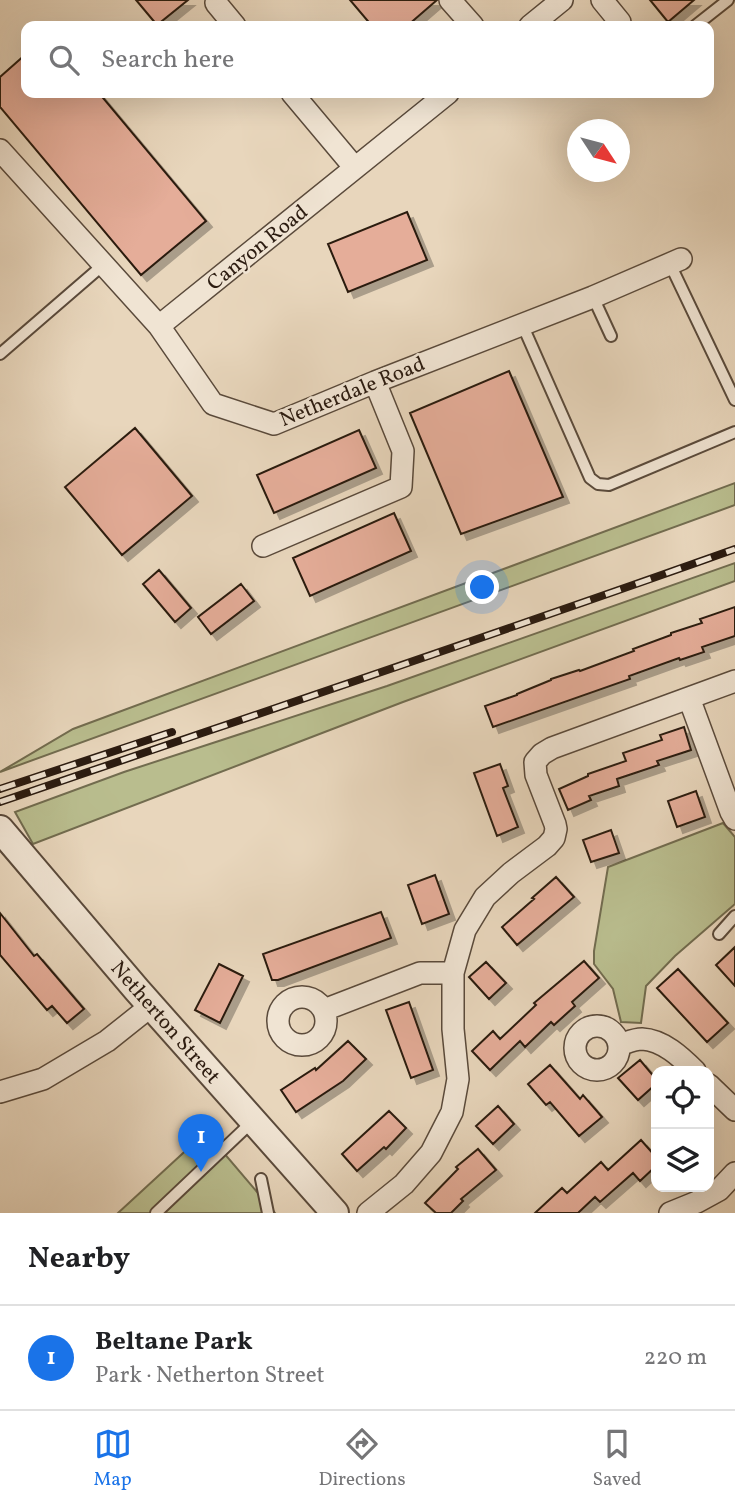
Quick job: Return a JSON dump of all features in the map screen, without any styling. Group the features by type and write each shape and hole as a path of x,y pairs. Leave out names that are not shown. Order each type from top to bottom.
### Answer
{"street":[{"path":"450,0 469,21"},
{"path":"536,21 562,0"},
{"path":"602,0 619,21"},
{"path":"216,3 232,21"},
{"path":"296,98 355,168"},
{"name":"Canyon Road","path":"159,326 442,98"},
{"name":"Netherdale Road","path":"0,150 159,326 213,404 274,425 676,261"},
{"path":"263,546 401,488 403,451 375,382"},
{"path":"369,1213 404,1184 431,1153 452,1112 458,1079 453,1029 453,973 465,930 485,897 554,838 555,824 536,775 535,762 552,748 735,681"},
{"path":"689,698 730,812 735,819"},
{"name":"Netherton Street","path":"0,829 151,1006 335,1213"},
{"path":"324,1010 420,973 453,973"},
{"path":"0,1092 43,1079 107,1041 151,1006"},
{"path":"619,1045 639,1038 656,1041 690,1066"},
{"path":"714,1090 735,1110"},
{"path":"670,1213 719,1190 735,1173"}],"lane":[{"path":"701,21 728,0"},
{"path":"676,261 735,400"},
{"path":"0,354 103,265"},
{"path":"593,297 611,336"},
{"path":"522,324 590,478 598,484 609,485 735,432"},
{"path":"719,934 735,916"},
{"path":"156,1213 253,1121"},
{"path":"261,1179 268,1213"}],"green space":[{"path":"735,483 735,505 0,772 73,729"},
{"path":"735,563 735,581 403,702 33,844 15,812 124,772 387,686"},
{"path":"723,823 735,837 735,904 675,956 646,986 641,1023 621,1022 613,989 594,964 608,867"},
{"path":"206,1132 275,1213 118,1213"}],"building":[{"path":"136,0 188,0 162,21 154,21"},
{"path":"350,0 437,0 413,21 368,21"},
{"path":"650,0 694,0 669,21"},
{"path":"21,58 21,98 103,98 206,221 141,275 0,107 0,77"},
{"path":"407,212 427,260 348,292 328,244"},
{"path":"509,371 563,497 461,534 410,413"},
{"path":"135,428 192,496 122,555 65,487"},
{"path":"359,430 376,468 274,513 257,475"},
{"path":"394,513 411,551 310,596 293,558"},
{"path":"159,570 191,608 175,622 143,584"},
{"path":"241,584 254,601 211,634 198,617"},
{"path":"735,607 735,636 702,647 704,652 680,660 679,658 629,676 630,679 493,727 485,706 551,679 634,651 633,649 671,633 702,623 700,619"},
{"path":"684,727 691,750 657,761 659,765 617,779 619,786 589,796 591,800 568,810 559,789 588,774 626,761 623,753 662,740 660,735"},
{"path":"500,764 508,786 503,788 518,827 497,836 474,773"},
{"path":"696,791 705,817 677,827 668,801"},
{"path":"611,830 619,853 591,862 583,840"},
{"path":"435,875 449,914 422,924 408,885"},
{"path":"556,877 574,897 517,945 502,927"},
{"path":"381,912 391,938 272,980 263,954"},
{"path":"0,913 34,956 37,954 84,1009 67,1023 52,1006 47,1010 0,955"},
{"path":"735,947 735,986 716,965"},
{"path":"584,961 599,978 572,1002 575,1006 554,1025 551,1022 525,1047 520,1041 490,1070 472,1051 493,1031 500,1039 536,1005 534,1003"},
{"path":"486,962 506,983 489,999 469,977"},
{"path":"219,964 243,976 220,1023 195,1010"},
{"path":"678,969 728,1023 707,1042 657,988"},
{"path":"409,1002 433,1070 411,1078 386,1010"},
{"path":"348,1041 366,1059 343,1081 296,1112 281,1090 315,1068 316,1070"},
{"path":"640,1060 651,1073 651,1088 638,1100 618,1078"},
{"path":"550,1065 580,1099 583,1095 602,1117 579,1136 550,1102 546,1105 528,1084"},
{"path":"498,1106 514,1124 493,1144 476,1126"},
{"path":"389,1111 406,1128 386,1149 384,1147 357,1171 342,1154"},
{"path":"641,1140 651,1151 651,1171 640,1181 633,1173 600,1202 595,1197 578,1213 535,1213 562,1188 567,1193 601,1162 608,1170"},
{"path":"478,1149 496,1170 461,1199 463,1201 451,1213 436,1213 425,1203 458,1169 456,1167"}],"railway":[{"path":"0,802 735,549"},
{"path":"0,789 172,732"}],"place":[{"name":"Beltane Park","path":"201,1172"}]}
